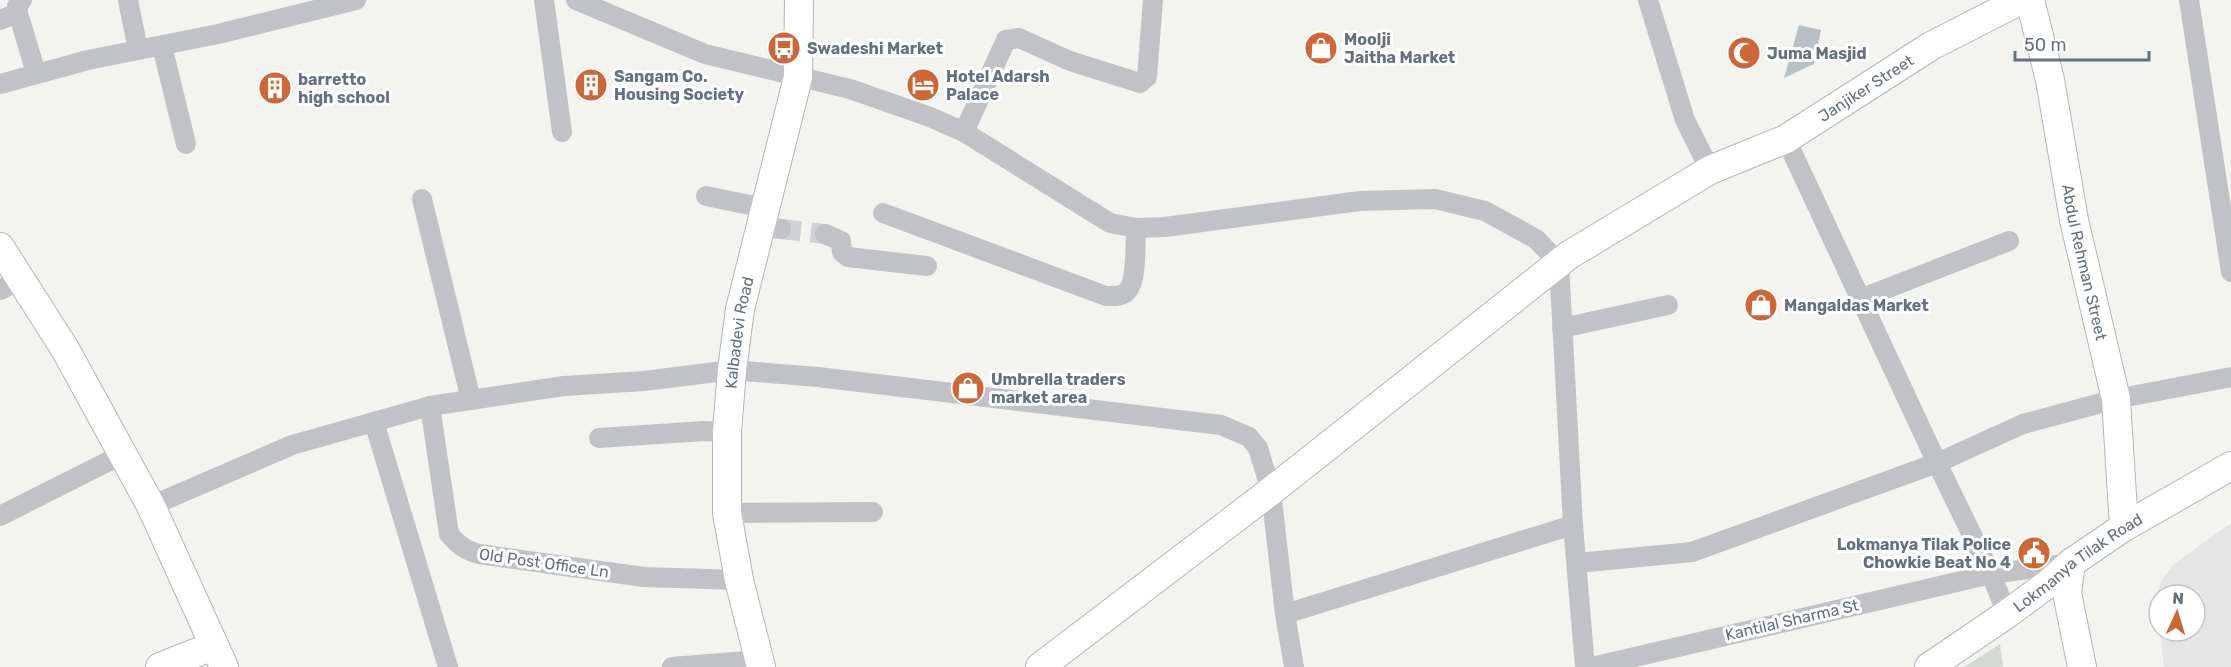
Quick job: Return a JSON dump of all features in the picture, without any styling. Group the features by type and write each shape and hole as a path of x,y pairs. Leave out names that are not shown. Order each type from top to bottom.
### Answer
{"street":[{"path":"128,0 138,50"},
{"path":"0,84 88,60 356,0"},
{"path":"544,0 562,132"},
{"path":"576,0 705,54 850,89 930,117 964,132 1110,223 1136,228 1165,227 1360,201 1435,199 1485,211 1536,239 1559,263 1573,525 1585,667"},
{"name":"Kalbadevi Road","path":"760,664 738,579 727,513 727,432 740,309 768,221 798,77 799,0"},
{"path":"964,132 1006,40 1019,38 1070,61 1140,83 1147,77 1153,0"},
{"path":"1648,0 1684,120 1710,170"},
{"name":"Janjiker Street","path":"1040,667 1271,491 1559,263 1710,170 1786,139 1931,46 2021,0"},
{"name":"Abdul Rehman Street","path":"2030,0 2050,80 2074,220 2115,399 2124,527"},
{"path":"2189,0 2231,272"},
{"path":"13,11 36,73"},
{"path":"162,45 186,144"},
{"path":"1786,139 1991,574 2007,614"},
{"path":"706,196 768,221"},
{"path":"422,199 471,400"},
{"path":"884,213 1106,296 1117,296 1127,292 1132,283 1136,228"},
{"path":"825,234 841,241 842,252 848,257 927,266"},
{"path":"1860,299 2010,241"},
{"path":"0,246 11,284 65,349 151,506 218,656 160,667"},
{"path":"1562,328 1668,305"},
{"path":"151,506 292,445 430,406 564,386 644,381 732,370 818,376 1221,425 1248,437 1258,448 1271,491 1285,614 1294,667"},
{"path":"1576,563 1692,552 1937,463 2023,424 2115,399 2231,377"},
{"name":"Old Post Office Ln","path":"430,406 449,534 467,551 644,577 738,579"},
{"path":"374,422 448,667"},
{"path":"599,438 704,431 727,432"},
{"path":"0,516 123,454"},
{"name":"Lokmanya Tilak Road","path":"1929,667 2007,614 2072,563 2124,527 2231,466"},
{"path":"727,513 873,512"},
{"path":"1285,614 1573,525"},
{"path":"2072,563 2067,593 2082,667"},
{"name":"Kantilal Sharma St","path":"1592,667 1991,574 2072,563"},
{"path":"672,667 760,664"}],"shaded area":[{"path":"1799,25 1821,30 1814,64 1784,78"},
{"path":"2231,523 2231,667 2164,667 2161,643 2207,643 2207,583 2160,583 2173,565"},
{"path":"2000,644 2003,667 1964,667"}],"tunnel":[{"path":"781,229 825,234"}],"place":[{"name":"Swadeshi Market","path":"784,48"},
{"name":"Moolji Jaitha Market","path":"1321,48"},
{"name":"Juma Masjid","path":"1744,53"},
{"name":"Sangam Co. Housing Society","path":"591,85"},
{"name":"Hotel Adarsh Palace","path":"923,85"},
{"name":"barretto high school","path":"275,88"},
{"name":"Mangaldas Market","path":"1761,305"},
{"name":"Umbrella traders market area","path":"968,388"},
{"name":"Lokmanya Tilak Police Chowkie Beat No 4","path":"2034,553"}]}
